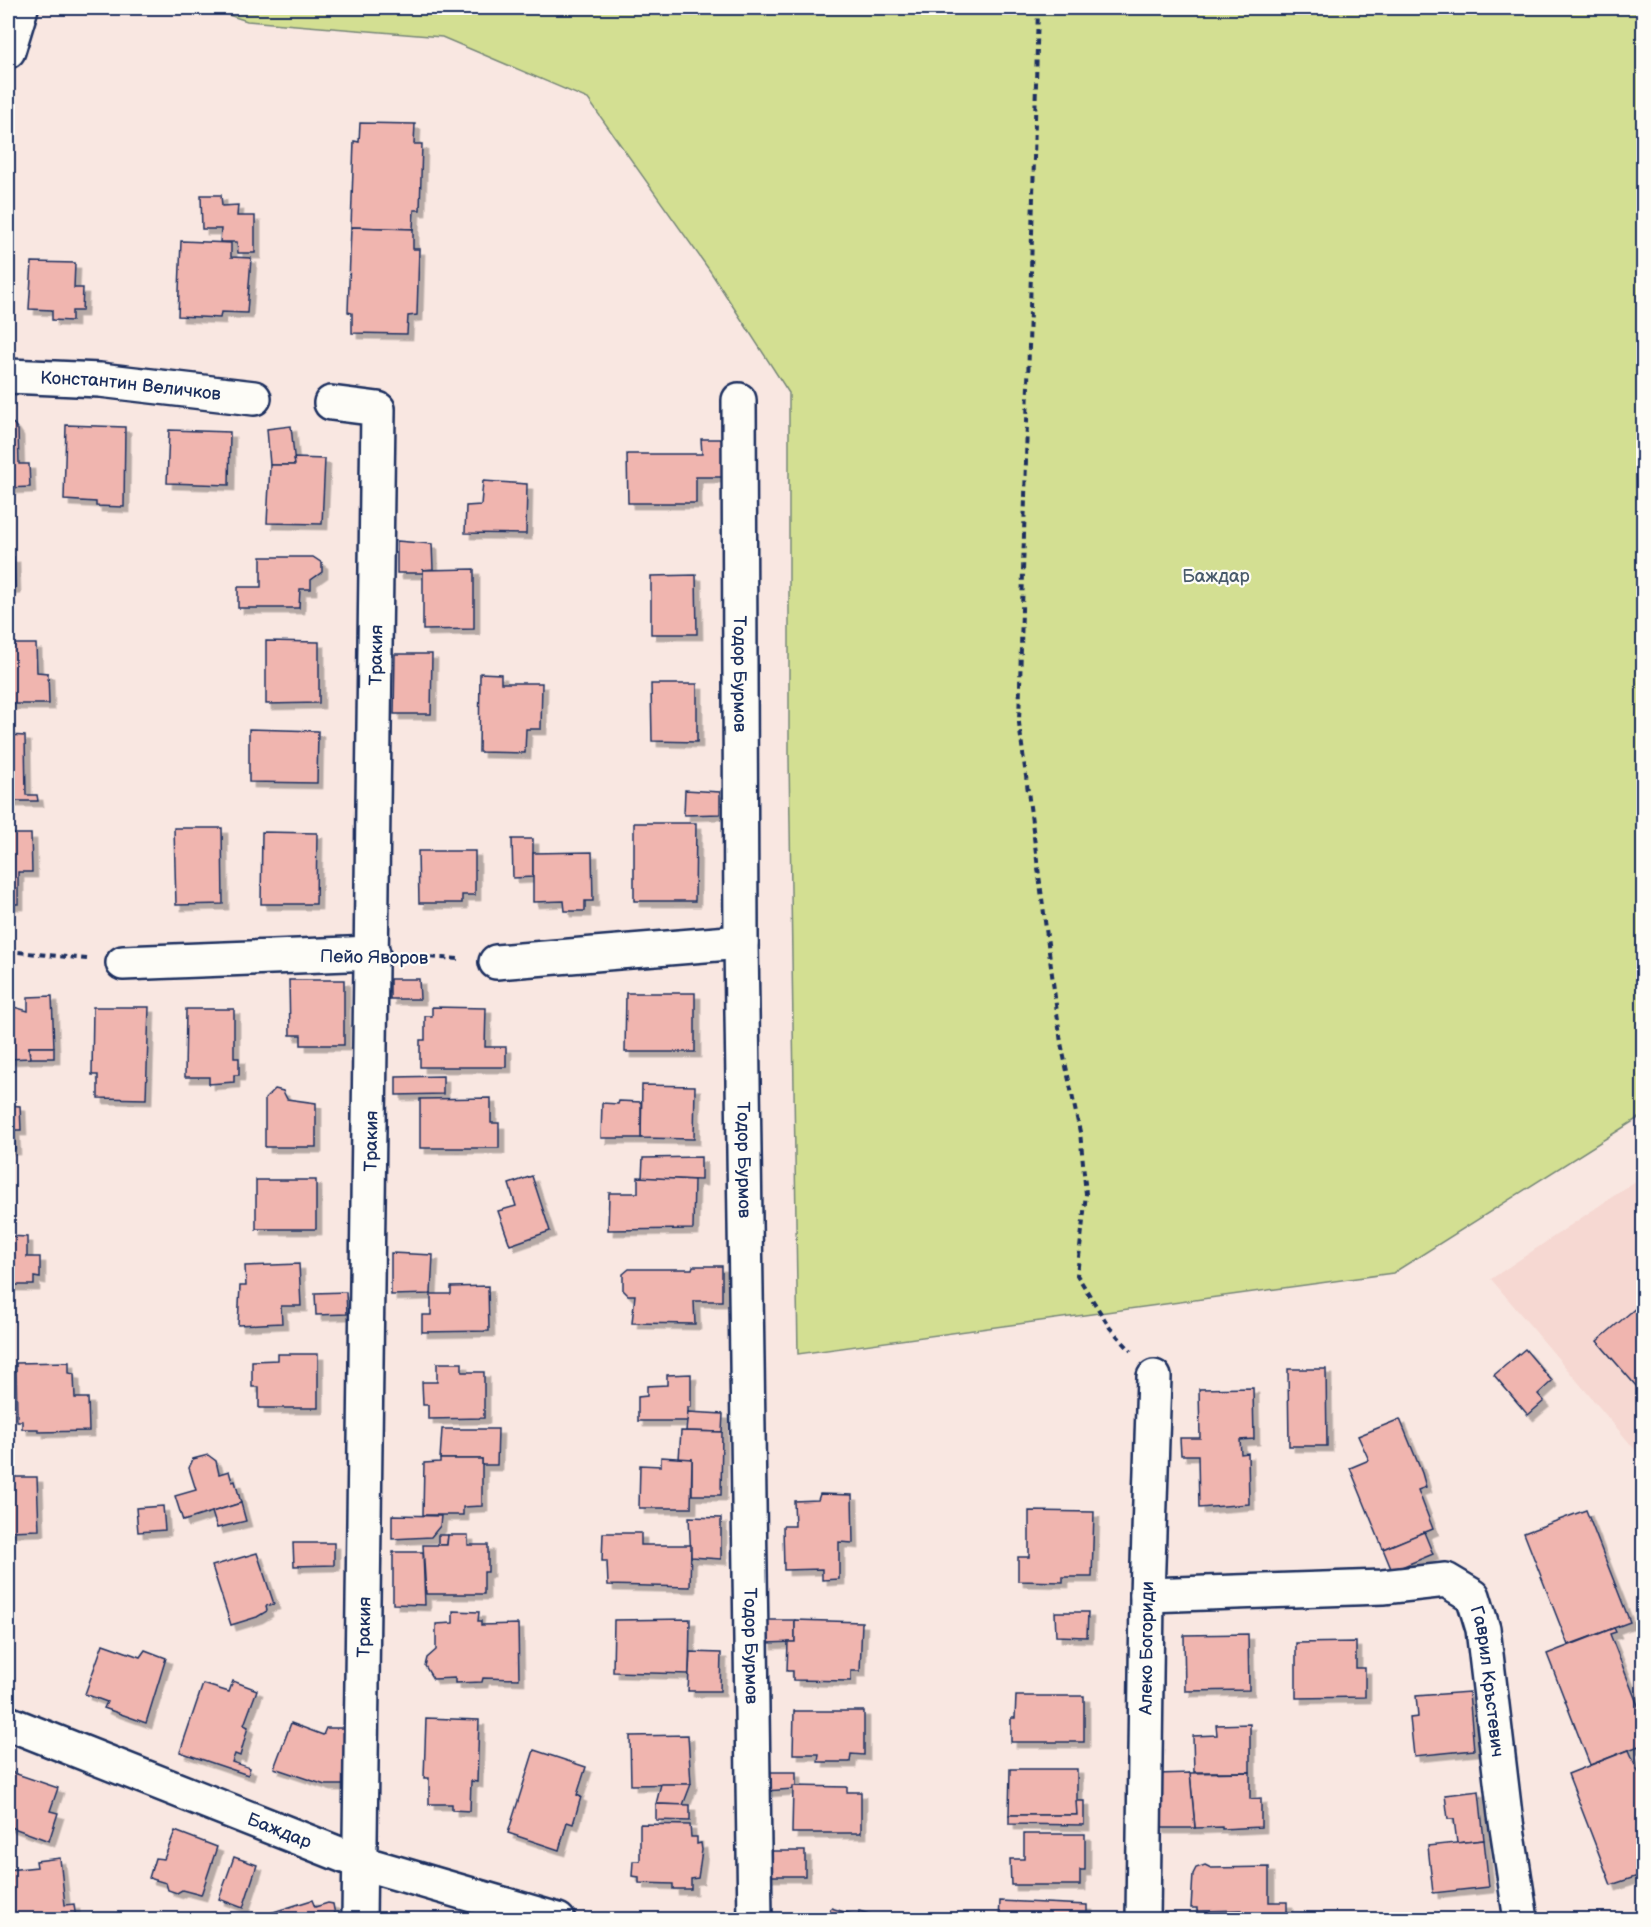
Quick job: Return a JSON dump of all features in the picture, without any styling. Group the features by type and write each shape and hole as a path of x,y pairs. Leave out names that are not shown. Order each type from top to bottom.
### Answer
{"street":[{"path":"8,51 21,8"},
{"name":"Константин Величков","path":"8,376 100,380 254,398"},
{"name":"Тодор Бурмов","path":"739,400 741,942 755,1920"},
{"name":"Тракия","path":"331,402 378,410 362,1863 359,1920"},
{"path":"496,962 741,942"},
{"name":"Пейо Яворов","path":"123,963 373,953"},
{"name":"Алеко Богориди","path":"1143,1920 1147,1595 1154,1377"},
{"name":"Гаврил Кръстевич","path":"1147,1595 1383,1587 1446,1580 1473,1596 1483,1629 1505,1815 1521,1920"},
{"name":"Баждар","path":"8,1723 362,1863 558,1920"}],"path":[{"path":"1038,8 1019,723 1061,1043 1080,1132 1086,1194 1077,1275 1110,1328 1154,1377"},
{"path":"8,951 123,963"},
{"name":"Пейо Яворов","path":"373,953 496,962"}],"shaded area":[{"path":"1643,1176 1643,1459 1491,1279"}],"green space":[{"name":"Баждар","path":"207,8 1643,8 1643,1115 1393,1273 798,1354 789,758 789,393 710,271 588,99 442,37 247,21"}],"building":[{"path":"360,123 415,124 414,144 422,144 420,210 414,210 413,229 351,227 354,141 359,142"},
{"path":"201,195 221,195 222,206 238,205 237,216 255,216 255,253 238,253 237,242 220,242 221,229 202,229"},
{"path":"351,227 413,229 413,249 419,249 417,315 408,316 407,334 352,333 352,313 348,312"},
{"path":"181,241 231,243 231,257 251,258 247,313 221,312 220,318 178,316"},
{"path":"32,262 75,263 74,288 83,288 82,311 72,311 72,321 52,320 52,310 29,309"},
{"path":"8,422 14,424 18,430 19,464 29,464 30,487 8,488"},
{"path":"66,425 125,427 124,507 96,506 96,502 64,500"},
{"path":"291,426 295,465 270,465 267,429"},
{"path":"169,430 230,432 229,485 167,483"},
{"path":"701,439 726,439 725,477 696,477 696,503 628,503 627,454 702,454"},
{"path":"294,458 325,459 322,524 267,523 270,465 295,465"},
{"path":"483,481 527,484 526,534 465,533 466,506 481,505"},
{"path":"397,541 432,544 433,569 423,570 423,573 397,573"},
{"path":"14,557 15,588 8,589 8,558"},
{"path":"261,557 313,557 322,563 322,572 311,580 311,589 300,589 299,608 238,608 238,587 261,587"},
{"path":"474,569 474,629 423,630 423,570"},
{"path":"696,575 697,634 651,634 651,576"},
{"path":"266,641 319,642 319,703 266,704"},
{"path":"8,644 36,644 37,672 48,673 49,704 8,704"},
{"path":"395,654 432,654 431,714 394,714"},
{"path":"480,673 501,674 501,683 542,683 541,729 526,729 525,753 479,752"},
{"path":"651,684 697,684 697,742 652,741"},
{"path":"249,729 318,731 317,783 249,782"},
{"path":"8,735 25,736 26,795 37,795 38,801 8,801"},
{"path":"685,790 720,792 720,814 684,815"},
{"path":"634,823 696,823 695,901 634,901"},
{"path":"174,828 222,828 223,904 176,905"},
{"path":"262,832 317,833 316,904 261,904"},
{"path":"8,834 31,834 32,872 18,872 18,904 8,904"},
{"path":"512,839 533,839 533,877 513,878"},
{"path":"418,851 475,851 475,895 462,895 462,903 419,903"},
{"path":"592,852 593,901 585,901 585,911 565,911 564,901 533,902 533,853"},
{"path":"390,979 419,979 420,999 390,999"},
{"path":"289,980 344,980 344,1045 301,1045 301,1035 290,1035"},
{"path":"626,993 695,993 695,1052 625,1052"},
{"path":"52,996 54,1047 29,1047 30,1058 8,1059 8,1012 14,1007 28,1011 28,997"},
{"path":"93,1007 149,1007 146,1099 98,1098 98,1075 92,1075"},
{"path":"432,1007 486,1008 485,1047 506,1047 506,1067 420,1067 420,1040 425,1040 425,1016 432,1016"},
{"path":"186,1009 234,1009 234,1058 239,1058 239,1075 234,1075 234,1082 209,1084 209,1077 185,1077"},
{"path":"29,1047 54,1047 54,1058 30,1058"},
{"path":"443,1076 443,1094 396,1095 396,1077"},
{"path":"642,1085 695,1086 694,1139 641,1138"},
{"path":"275,1089 283,1091 287,1099 316,1103 316,1147 265,1147 265,1099"},
{"path":"491,1098 491,1123 499,1123 499,1148 420,1148 420,1099"},
{"path":"619,1101 641,1102 641,1138 601,1138 602,1103 618,1104"},
{"path":"8,1105 20,1106 21,1130 14,1130 15,1149 8,1149"},
{"path":"701,1157 701,1180 642,1178 643,1158"},
{"path":"532,1176 550,1231 510,1245 498,1211 516,1206 509,1184"},
{"path":"638,1177 694,1180 693,1229 608,1230 609,1193 638,1193"},
{"path":"256,1180 316,1180 316,1229 256,1229"},
{"path":"8,1236 27,1237 27,1257 40,1257 40,1278 34,1277 34,1285 8,1285"},
{"path":"391,1253 433,1255 431,1294 391,1295"},
{"path":"299,1264 301,1306 281,1306 282,1323 238,1325 240,1286 246,1286 245,1266"},
{"path":"693,1266 722,1266 722,1301 694,1301 695,1324 632,1323 635,1295 628,1295 623,1290 623,1274 629,1269 692,1269"},
{"path":"488,1286 489,1331 422,1332 422,1315 431,1315 431,1294 451,1294 451,1287"},
{"path":"346,1292 347,1314 316,1315 315,1293"},
{"path":"1644,1301 1644,1395 1597,1341"},
{"path":"1525,1349 1552,1381 1538,1394 1544,1401 1528,1415 1494,1375"},
{"path":"278,1354 318,1354 318,1408 259,1408 259,1387 252,1387 252,1361 278,1360"},
{"path":"69,1362 69,1373 74,1374 75,1398 88,1398 89,1431 38,1432 38,1429 22,1429 22,1421 17,1421 16,1363"},
{"path":"437,1363 462,1363 462,1372 484,1372 484,1418 428,1419 428,1405 423,1405 422,1382 437,1382"},
{"path":"1288,1369 1326,1369 1327,1446 1289,1446"},
{"path":"691,1374 691,1407 688,1407 688,1421 638,1421 638,1397 647,1396 647,1386 667,1385 667,1375"},
{"path":"1253,1388 1254,1439 1240,1440 1241,1454 1248,1453 1249,1504 1199,1508 1198,1455 1181,1455 1180,1438 1200,1438 1199,1389"},
{"path":"688,1412 723,1414 722,1432 686,1431"},
{"path":"1400,1419 1422,1473 1426,1487 1418,1490 1433,1529 1383,1549 1350,1468 1369,1460 1358,1436"},
{"path":"442,1429 498,1429 497,1465 482,1465 482,1459 440,1459"},
{"path":"681,1431 722,1432 721,1495 692,1495 692,1459 679,1459"},
{"path":"208,1455 216,1461 219,1474 229,1471 232,1482 235,1481 241,1503 183,1521 175,1496 196,1490 189,1468 193,1459"},
{"path":"661,1457 692,1459 691,1508 639,1508 640,1465 661,1466"},
{"path":"440,1459 482,1459 482,1506 463,1507 463,1515 423,1515 424,1463 440,1462"},
{"path":"8,1477 37,1477 39,1530 8,1531"},
{"path":"820,1494 852,1495 853,1543 839,1542 839,1579 822,1580 822,1569 784,1570 783,1526 795,1526 794,1501 818,1500"},
{"path":"241,1503 246,1521 217,1528 212,1512"},
{"path":"163,1506 165,1530 138,1532 136,1508"},
{"path":"1586,1510 1630,1622 1568,1645 1524,1533"},
{"path":"1029,1511 1094,1512 1092,1577 1063,1577 1063,1582 1018,1581 1018,1557 1029,1557"},
{"path":"392,1515 441,1516 440,1526 431,1537 392,1539"},
{"path":"689,1517 721,1518 721,1559 691,1557"},
{"path":"1424,1532 1433,1554 1392,1571 1383,1549"},
{"path":"603,1533 641,1533 641,1545 691,1545 690,1587 608,1585 607,1561 602,1561"},
{"path":"438,1535 448,1535 447,1545 438,1545"},
{"path":"448,1535 468,1535 468,1545 488,1545 488,1572 484,1572 484,1594 426,1594 423,1545 447,1545"},
{"path":"293,1543 334,1543 334,1565 294,1566"},
{"path":"393,1552 423,1552 425,1605 393,1604"},
{"path":"257,1553 274,1604 266,1606 267,1611 257,1617 231,1625 212,1566"},
{"path":"453,1611 479,1612 478,1621 481,1621 481,1625 518,1624 519,1679 483,1678 482,1682 455,1683 455,1678 433,1679 425,1666 427,1658 436,1650 436,1624 453,1623"},
{"path":"1055,1612 1088,1612 1087,1637 1056,1636"},
{"path":"690,1619 689,1674 613,1672 614,1620"},
{"path":"766,1620 795,1620 795,1642 767,1643"},
{"path":"795,1620 862,1622 860,1671 851,1671 851,1681 793,1680 793,1671 787,1671 788,1642 795,1642"},
{"path":"1614,1628 1616,1632 1610,1634 1644,1721 1644,1744 1590,1765 1547,1654"},
{"path":"1248,1634 1249,1690 1185,1691 1184,1635"},
{"path":"1356,1642 1356,1668 1365,1668 1365,1697 1296,1698 1296,1643"},
{"path":"103,1644 140,1657 145,1650 166,1658 146,1723 104,1708 107,1702 85,1694"},
{"path":"690,1652 721,1653 720,1691 688,1691"},
{"path":"233,1681 257,1690 244,1725 248,1727 240,1756 235,1754 232,1762 250,1768 248,1775 180,1752 203,1684 229,1692"},
{"path":"1469,1692 1474,1750 1414,1756 1410,1718 1418,1717 1416,1696"},
{"path":"1016,1696 1084,1696 1084,1742 1011,1742 1011,1718 1015,1718"},
{"path":"794,1711 864,1711 864,1755 851,1754 850,1762 818,1762 819,1754 793,1754"},
{"path":"426,1718 479,1720 477,1782 471,1781 470,1811 452,1810 452,1804 429,1804 429,1778 424,1778"},
{"path":"291,1723 323,1735 326,1728 350,1728 350,1785 325,1785 274,1768"},
{"path":"1250,1724 1250,1772 1194,1772 1193,1736 1217,1735 1216,1725"},
{"path":"688,1735 691,1784 631,1785 630,1736"},
{"path":"534,1750 586,1767 577,1795 581,1797 573,1824 567,1822 559,1850 508,1833"},
{"path":"1629,1750 1644,1786 1644,1874 1611,1885 1568,1774"},
{"path":"1010,1769 1077,1769 1077,1815 1009,1815"},
{"path":"8,1771 58,1788 50,1811 58,1813 49,1841 8,1826"},
{"path":"766,1772 796,1772 796,1786 793,1789 766,1791"},
{"path":"1250,1772 1250,1799 1261,1798 1261,1827 1195,1828 1190,1773"},
{"path":"1190,1773 1195,1828 1159,1828 1157,1774"},
{"path":"661,1784 691,1784 683,1805 656,1804"},
{"path":"793,1786 847,1787 847,1792 861,1792 861,1833 792,1833"},
{"path":"1479,1791 1484,1840 1457,1843 1454,1819 1448,1819 1445,1795"},
{"path":"1076,1801 1084,1801 1084,1825 1009,1824 1009,1815 1077,1815"},
{"path":"656,1804 690,1805 690,1821 656,1820"},
{"path":"640,1824 690,1825 691,1837 697,1837 697,1844 701,1843 702,1850 698,1878 691,1879 691,1889 673,1889 673,1884 639,1883 639,1877 632,1876 633,1861 640,1861"},
{"path":"175,1831 217,1847 201,1895 182,1890 177,1893 168,1890 166,1883 149,1878 155,1858 164,1859"},
{"path":"1024,1834 1085,1834 1085,1870 1080,1870 1080,1885 1011,1885 1010,1859 1024,1859"},
{"path":"1484,1840 1489,1887 1433,1893 1428,1846"},
{"path":"767,1851 805,1851 805,1876 767,1876"},
{"path":"234,1857 257,1865 243,1908 219,1899"},
{"path":"60,1858 65,1905 74,1904 76,1920 8,1920 8,1870 37,1867 36,1861"},
{"path":"1205,1865 1211,1868 1269,1867 1269,1902 1287,1902 1287,1920 1242,1920 1242,1910 1197,1911 1197,1908 1191,1908 1193,1874 1196,1868"},
{"path":"312,1900 315,1907 328,1903 333,1904 336,1920 269,1920 267,1914"},
{"path":"1000,1901 1087,1905 1087,1920 999,1920"},
{"path":"831,1908 858,1916 859,1911 886,1919 827,1920"}]}
